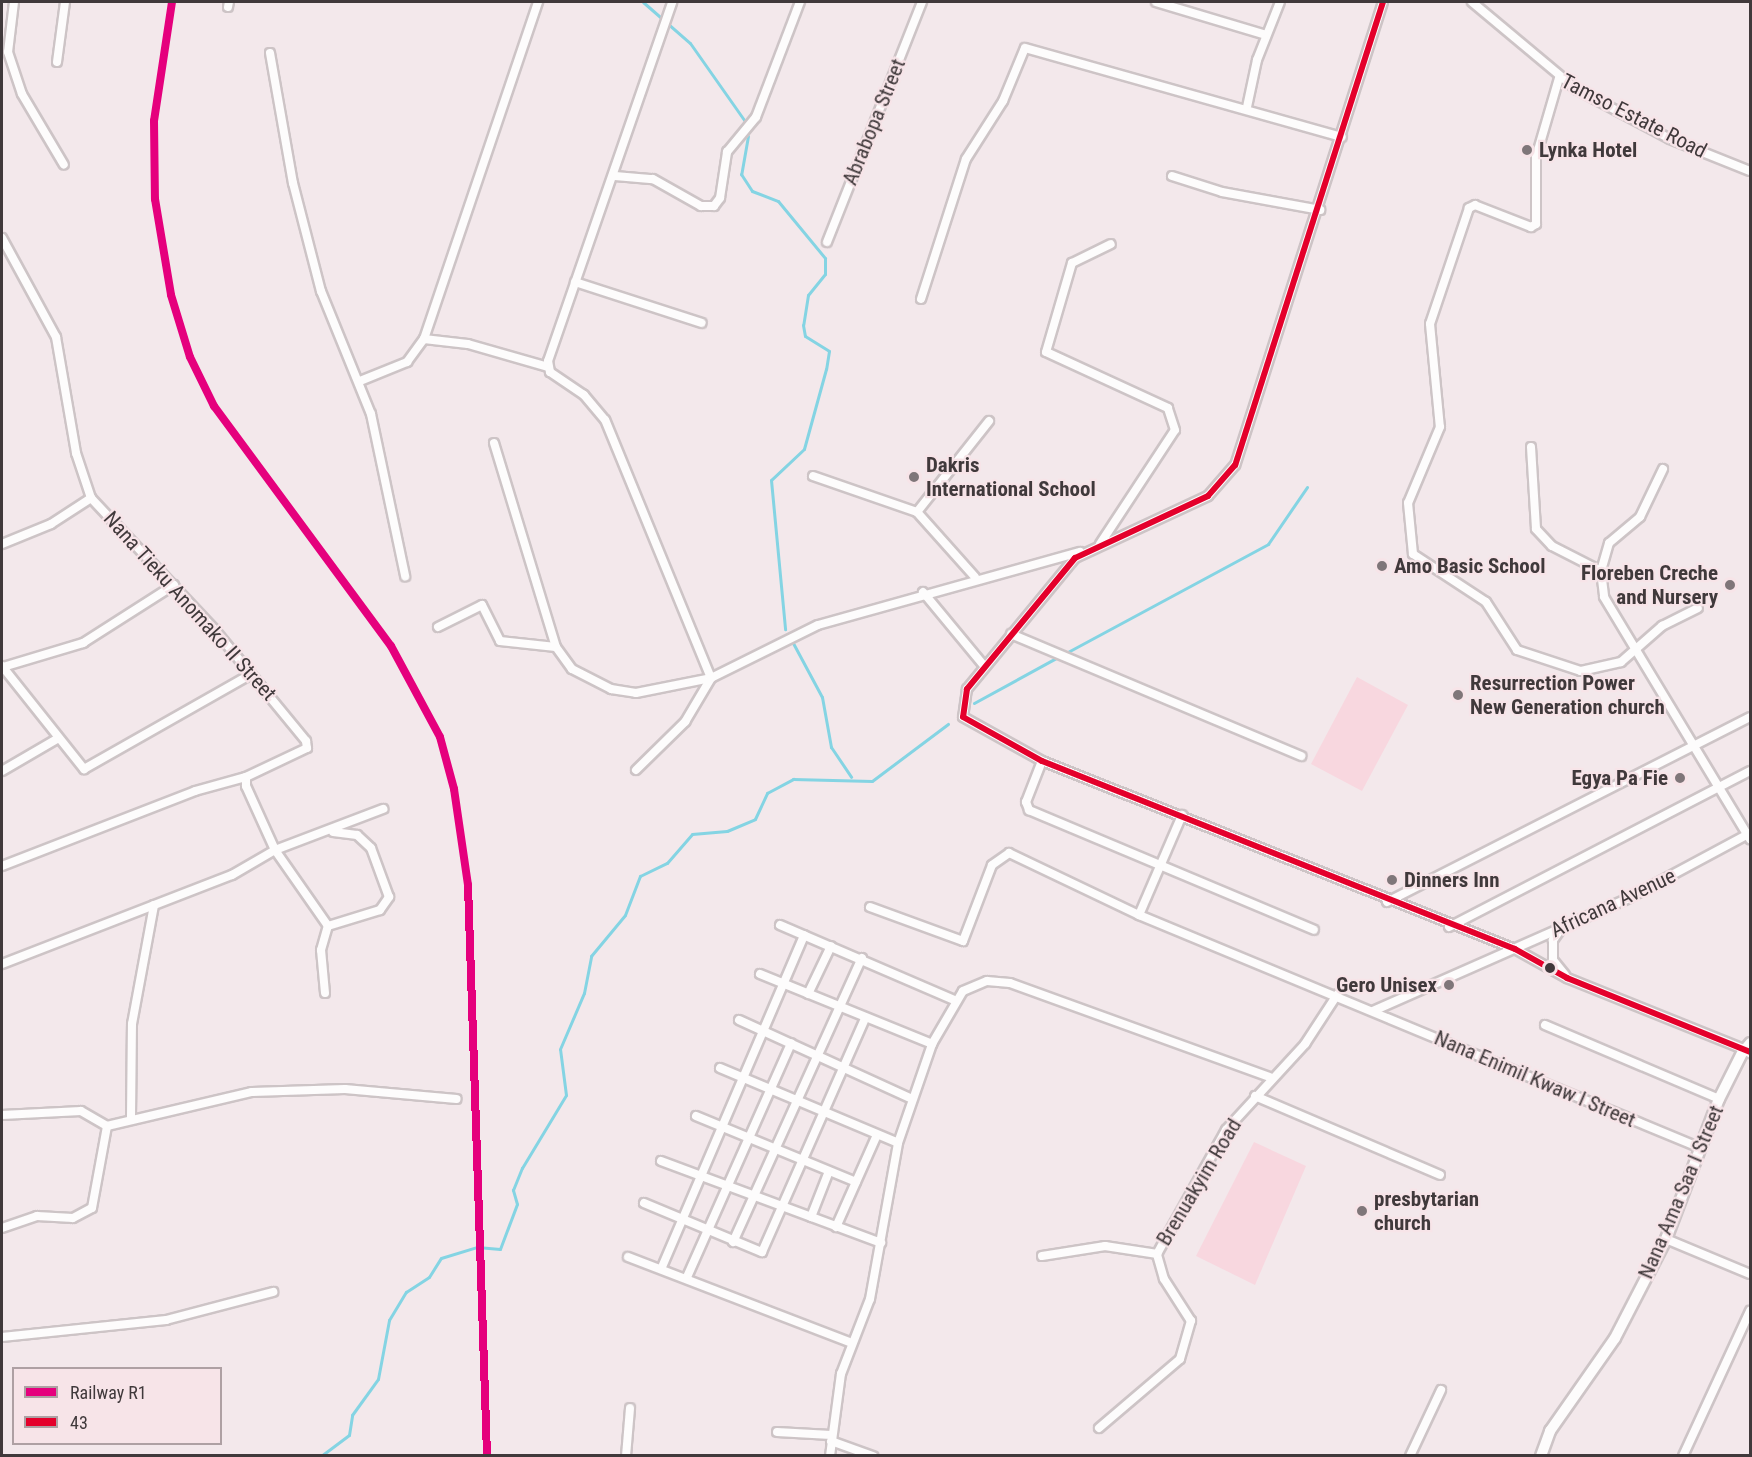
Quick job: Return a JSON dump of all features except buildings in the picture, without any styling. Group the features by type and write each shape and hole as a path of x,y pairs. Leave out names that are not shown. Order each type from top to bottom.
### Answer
{"street":[{"path":"15,2 8,52 22,94 64,165"},
{"path":"57,62 65,2"},
{"path":"360,381 407,362 424,339 538,2"},
{"path":"548,367 575,282 615,176 672,2"},
{"path":"615,176 652,179 701,206 714,206 720,198 727,152 756,117 800,2"},
{"name":"Abrabopa Street","path":"827,242 922,2"},
{"path":"1156,2 1266,34"},
{"path":"1247,107 1266,34 1280,2"},
{"path":"1383,2 1320,210 1235,465 1208,496 1100,544 1066,566 985,667 961,701 963,717 1042,761 1182,815 1449,927 1515,949 1567,978 1748,1048"},
{"name":"Tamso Estate Road","path":"1472,2 1559,78 1670,139 1750,171"},
{"path":"921,299 966,159 1003,101 1022,50 1038,48 1247,107 1342,137"},
{"path":"270,53 281,134 321,291 360,381 405,576"},
{"path":"1559,78 1536,157 1536,224 1531,227 1475,205 1469,208 1430,324 1440,427 1411,490 1406,524 1416,558 1486,602 1517,650 1581,671 1606,669 1636,649 1668,623 1698,608"},
{"path":"1172,176 1222,192 1320,210"},
{"name":"Nana Tieku Anomako II Street","path":"2,238 5,250 56,337 76,453 91,498 174,585 302,731 307,748 246,777"},
{"path":"1100,544 1175,430 1168,408 1046,352 1072,263 1111,244"},
{"path":"575,282 702,323"},
{"path":"424,339 468,344 548,367 604,420 711,678"},
{"path":"917,512 989,421"},
{"path":"494,443 556,647 572,669 611,689 636,693 711,678 818,624 975,577 1089,550"},
{"path":"1531,447 1536,529 1552,546 1601,571"},
{"path":"1663,469 1640,517 1609,543 1601,571 1604,597 1749,836"},
{"path":"813,476 917,512 975,577"},
{"path":"2,544 51,524 91,498"},
{"path":"174,585 83,643 2,667 57,739 88,769 251,674"},
{"path":"922,592 985,667"},
{"path":"438,627 482,605 500,641 556,647"},
{"path":"1011,634 1300,756"},
{"path":"636,770 685,722 711,678"},
{"path":"1387,902 1750,717"},
{"path":"2,771 57,739"},
{"path":"1042,761 1026,802 1029,810 1161,863 1314,930"},
{"path":"1449,927 1750,771"},
{"path":"2,867 200,789 246,777 275,850 328,926"},
{"path":"2,964 249,868 275,850 330,832 383,809"},
{"path":"1139,915 1182,815"},
{"path":"328,926 386,907 389,897 379,863 362,839 330,832"},
{"name":"Africana Avenue","path":"1373,1011 1561,928 1749,836"},
{"name":"Nana Enimil Kwaw I Street","path":"870,907 963,942 992,865 1009,853 1139,915 1337,995 1698,1147"},
{"path":"131,1117 132,1024 154,905"},
{"path":"780,925 862,958 954,1000"},
{"path":"325,993 321,950 328,926"},
{"path":"1561,928 1553,940 1553,960 1567,978"},
{"path":"662,1267 699,1175 804,935"},
{"path":"808,994 831,946"},
{"path":"733,1242 794,1100 862,958"},
{"path":"760,974 932,1044"},
{"path":"830,1455 841,1374 870,1299 898,1143 932,1044 954,1000 974,985 1010,983 1270,1077"},
{"name":"Brenuakyim Road","path":"1099,1428 1166,1375 1188,1344 1191,1322 1164,1279 1157,1254 1226,1130 1270,1077 1305,1044 1337,995"},
{"path":"644,1203 706,1232 762,1252 821,1113 865,1018"},
{"path":"739,1020 843,1064 912,1099"},
{"path":"1545,1024 1719,1099"},
{"path":"687,1277 726,1185 792,1042"},
{"name":"Nana Ama Saa I Street","path":"1542,1455 1550,1431 1615,1338 1666,1239 1698,1147 1719,1099 1748,1048"},
{"path":"720,1068 821,1113 898,1143"},
{"path":"107,1126 131,1117 252,1092 345,1089 457,1099"},
{"path":"1255,1096 1440,1175"},
{"path":"2,1115 81,1111 107,1126"},
{"path":"696,1116 856,1182"},
{"path":"2,1228 37,1216 73,1218 92,1208 107,1126"},
{"path":"836,1227 877,1135"},
{"path":"661,1161 881,1243"},
{"path":"811,1217 829,1172"},
{"path":"1666,1239 1750,1274"},
{"path":"1042,1256 1106,1246 1157,1254"},
{"path":"628,1257 662,1267 852,1343"},
{"path":"2,1337 166,1320 273,1292"},
{"path":"1683,1455 1750,1311"},
{"path":"1410,1455 1441,1390"},
{"path":"626,1455 630,1407"},
{"path":"777,1432 831,1438 873,1455"}],"shaded area":[{"path":"1357,677 1408,705 1362,791 1311,764"},
{"path":"1254,1142 1306,1166 1255,1285 1196,1256"}],"waterway":[{"path":"643,2 690,43 747,124"},
{"path":"748,136 741,174 752,191 778,201 825,258 825,274 808,295 803,325 805,336 829,351 826,369 804,449 771,480 785,629"},
{"path":"1064,654 1268,544 1307,487"},
{"path":"793,643 822,697 831,747 851,777"},
{"path":"974,703 1058,657"},
{"path":"321,1456 349,1435 352,1415 378,1379 389,1320 406,1292 429,1277 441,1258 477,1247 500,1249 517,1204 513,1190 522,1168 566,1095 560,1049 584,993 591,956 625,915 640,876 667,863 692,834 727,831 755,819 767,793 793,779 872,781 948,724"}],"rail line":[{"name":"R1","path":"172,2 154,121 155,199 171,295 190,357 214,406 391,646 440,737 454,789 468,885 487,1456"}],"transit line":[{"name":"43","path":"1383,2 1235,465 1208,496 1075,558 967,689 963,717 1042,761 1515,949 1567,978 1750,1052"}],"place":[{"name":"Lynka Hotel","path":"1527,150"},
{"name":"Dakris International School","path":"914,477"},
{"name":"Amo Basic School","path":"1382,566"},
{"name":"Floreben Creche and Nursery","path":"1730,585"},
{"name":"Resurrection Power New Generation church","path":"1458,695"},
{"name":"Egya Pa Fie","path":"1680,778"},
{"name":"Dinners Inn","path":"1392,880"},
{"name":"Gero Unisex","path":"1449,985"},
{"name":"presbytarian church","path":"1362,1211"}]}
